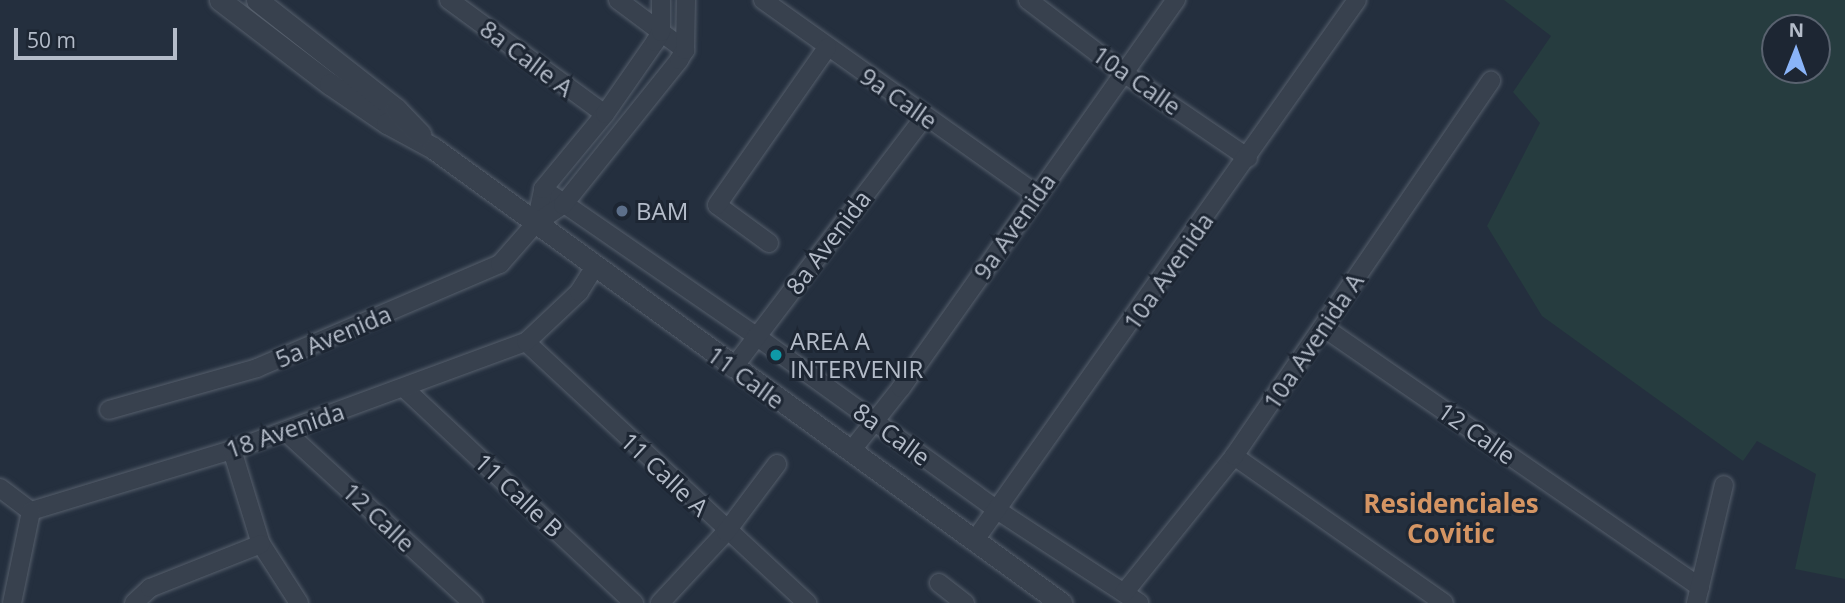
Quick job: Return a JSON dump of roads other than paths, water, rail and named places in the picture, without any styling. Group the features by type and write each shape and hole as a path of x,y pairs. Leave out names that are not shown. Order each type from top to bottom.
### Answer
{"street":[{"name":"11 Calle","path":"220,0 330,84 387,123 433,148 733,368 1061,603"},
{"name":"11 Calle","path":"257,0 396,109 433,148"},
{"name":"8a Calle A","path":"449,0 605,114"},
{"path":"618,0 685,50"},
{"path":"661,0 661,32"},
{"path":"685,50 686,0"},
{"name":"9a Calle","path":"763,0 1036,194"},
{"name":"10a Calle","path":"1028,0 1125,74 1248,158"},
{"name":"9a Avenida","path":"851,451 1176,0"},
{"name":"10a Avenida","path":"975,540 1248,158 1357,0"},
{"name":"5a Avenida","path":"536,223 543,190 605,114 661,32"},
{"path":"769,243 717,205 827,48"},
{"name":"5a Avenida","path":"109,410 257,368 500,264 536,223 563,205 685,50"},
{"name":"10a Avenida A","path":"1132,598 1234,456 1491,80"},
{"name":"8a Avenida","path":"733,368 925,116"},
{"name":"8a Calle","path":"543,190 756,336 998,510 1132,598"},
{"name":"18 Avenida","path":"31,511 232,450 526,342 579,292 595,266"},
{"name":"12 Calle","path":"1323,327 1698,595"},
{"name":"11 Calle A","path":"526,342 726,531 807,603"},
{"name":"11 Calle B","path":"404,388 635,603"},
{"name":"12 Calle","path":"285,431 473,603"},
{"path":"232,450 261,544 299,603"},
{"path":"1234,456 1444,603"},
{"path":"660,603 726,531 777,464"},
{"path":"1698,595 1724,485"},
{"path":"0,488 31,511 12,603"},
{"path":"134,603 150,588 261,544"},
{"path":"939,583 965,603"}],"place":[{"name":"BAM","path":"622,211"},
{"name":"AREA A INTERVENIR","path":"776,355"}],"district":[{"name":"Residenciales Covitic","path":"1451,519"}]}
